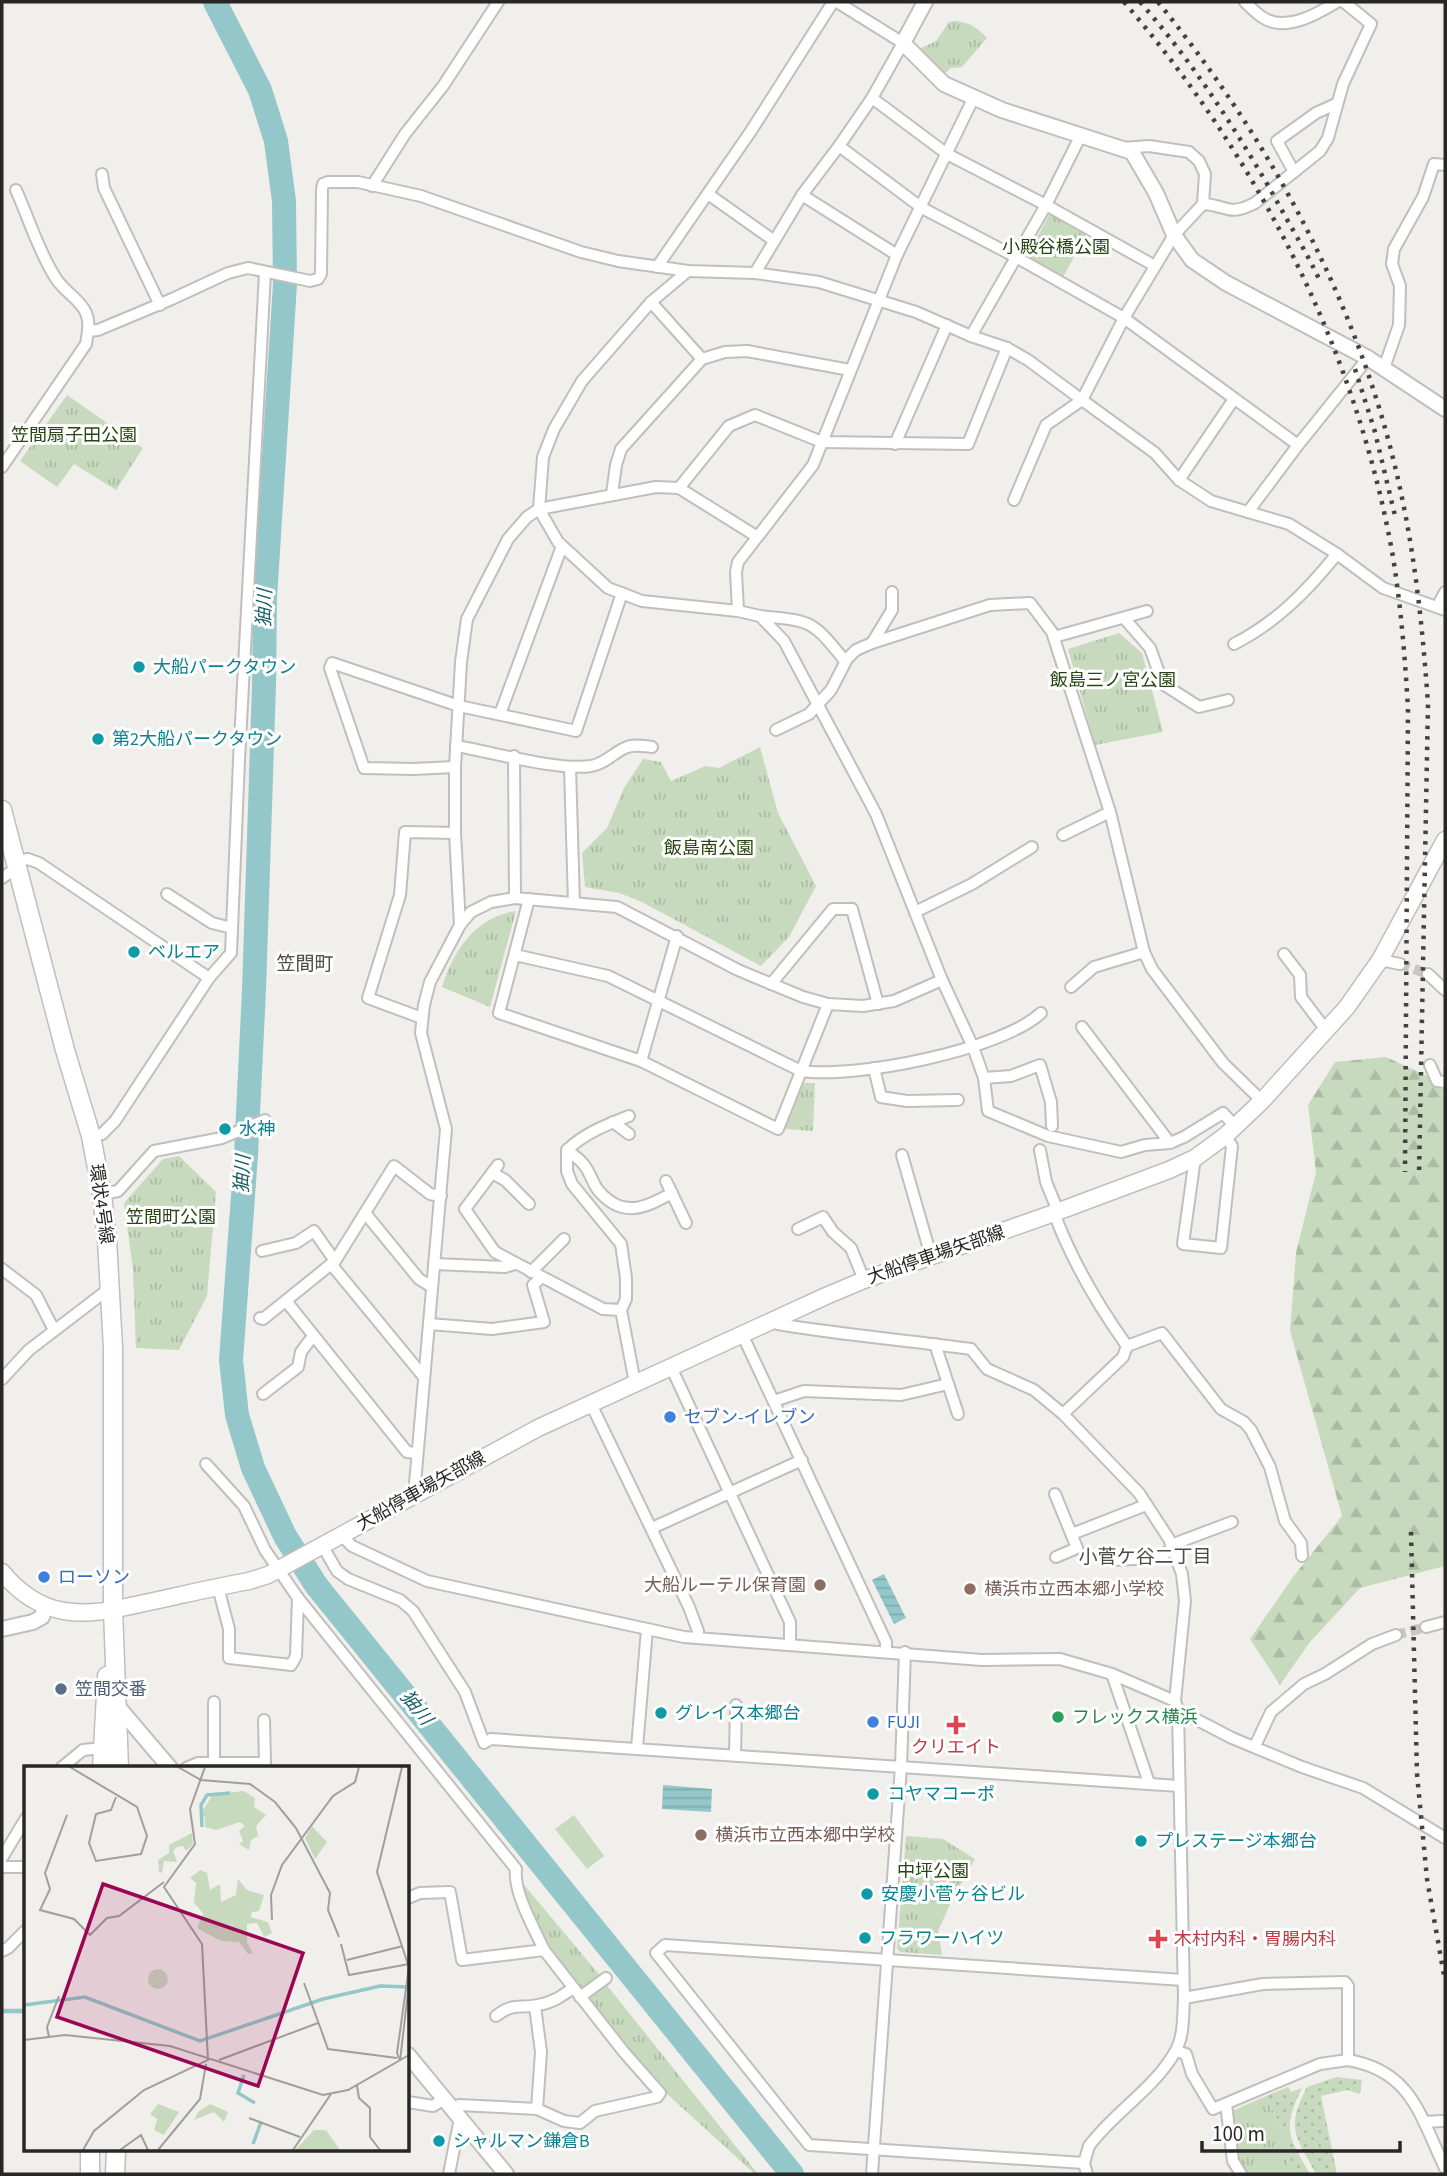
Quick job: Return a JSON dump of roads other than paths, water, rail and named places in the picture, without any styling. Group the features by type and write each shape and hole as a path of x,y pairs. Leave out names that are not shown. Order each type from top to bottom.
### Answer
{"main road":[{"name":"環状4号線","path":"3,817 18,864 65,1050 91,1136 102,1194 113,1348 112,1699 119,1766"},
{"name":"大船停車場矢部線","path":"281,1569 538,1428 773,1320 864,1280 1056,1212 1195,1158 1230,1131 1262,1101 1347,1007 1380,960 1445,840"},
{"path":"2,1572 27,1596 45,1605 62,1611 86,1613 113,1610 249,1581 281,1569"},
{"name":"環状4号線","path":"102,1766 112,1699"},
{"path":"90,2152 90,2174"},
{"path":"115,2174 116,2152"}],"street":[{"path":"372,186 405,134 443,86 498,2"},
{"path":"657,267 835,2 903,43 930,73 944,84 1002,110 1132,152 1156,193 1174,235 1192,260 1226,283 1368,358 1445,409"},
{"path":"755,273 802,195 872,97 925,2"},
{"path":"1245,2 1264,19 1287,24 1311,16 1337,2"},
{"path":"1203,204 1229,212 1244,209 1320,151 1328,138 1336,104 1371,24 1344,2"},
{"path":"872,97 947,154 1155,266"},
{"path":"738,611 738,562 813,465 897,255 974,97"},
{"path":"1294,172 1277,141 1317,113 1336,104"},
{"path":"971,336 1046,205 1080,137"},
{"path":"839,146 922,208 1124,318 1298,445"},
{"path":"1014,500 1046,425 1082,400 1124,318 1174,235 1203,204 1205,174 1199,161 1189,152 1149,146 1121,148"},
{"path":"1384,368 1399,325 1400,286 1392,264 1394,249 1423,197 1434,164 1445,165"},
{"path":"102,174 104,188 160,304"},
{"path":"88,331 98,330 229,273 248,268 310,281 318,279 321,274 323,184 358,182 453,206 581,252 688,271 755,273 820,282 916,312 1007,348 1028,360 1155,453 1179,480 1211,501 1289,524 1337,554 1383,588 1441,609 1445,592"},
{"path":"2,467 86,344 89,320 85,310 54,276 16,191"},
{"path":"708,194 774,240"},
{"path":"802,195 897,255"},
{"path":"688,271 651,302 582,381 554,429 543,457 539,509 562,547 608,588 642,601 801,620 815,627 845,661"},
{"path":"91,1136 102,1134 115,1121 209,978 231,953 265,273"},
{"path":"651,302 702,359"},
{"path":"895,444 947,325"},
{"path":"678,488 729,426 755,415 822,442 968,444 1007,348"},
{"path":"612,494 621,449 702,359 725,352 747,351 850,370"},
{"path":"1248,512 1368,358"},
{"path":"1179,480 1234,399"},
{"path":"460,925 455,767 461,662 467,619 508,539 527,517 539,509 656,487 678,488 756,536"},
{"path":"500,714 562,547"},
{"path":"1234,644 1258,632 1288,609 1337,554"},
{"path":"872,643 892,610 892,592"},
{"path":"455,767 364,768 330,668 331,663 404,685 459,706 576,731 622,593"},
{"path":"776,730 809,714 831,690 845,661 856,650 990,605 1030,603 1054,637 1110,812 1144,952 1152,969 1223,1063 1262,1101"},
{"path":"1054,637 1147,611"},
{"path":"760,616 784,641 876,814 942,980 973,1047 984,1078 988,1111 1039,1135 1121,1152 1145,1145 1170,1143 1185,1137 1223,1113 1233,1146 1220,1248 1183,1244 1195,1158"},
{"path":"1124,618 1150,648 1163,684 1199,707 1228,700"},
{"path":"456,746 570,767 593,766 632,746 652,747"},
{"path":"514,756 515,898"},
{"path":"570,767 574,903"},
{"path":"1063,835 1110,812"},
{"path":"422,1018 368,998 400,895 405,832 456,833"},
{"path":"915,912 972,884 1032,847"},
{"path":"2,877 28,859 39,863 209,978"},
{"path":"167,894 212,923 232,928"},
{"path":"414,1495 446,1129 423,1047 422,1018 430,982 460,925 471,912 502,899 515,898 617,906 738,970 803,997 828,1004 863,1006 894,1001 942,980"},
{"path":"528,900 499,1013 641,1061 778,1129 828,1004"},
{"path":"771,984 833,909 852,909 878,1004"},
{"path":"641,1061 677,936"},
{"path":"1071,987 1094,967 1144,952"},
{"path":"1284,954 1300,975 1301,997 1326,1030"},
{"path":"514,955 608,976 801,1071 821,1074 874,1068 973,1047 1029,1024 1041,1013"},
{"path":"1380,960 1400,964"},
{"path":"1427,974 1445,990"},
{"path":"1083,1027 1170,1143"},
{"path":"984,1078 1011,1076 1040,1065 1051,1102 1052,1126"},
{"path":"1430,1065 1437,1081 1445,1082"},
{"path":"874,1068 881,1097 907,1101 958,1100"},
{"path":"629,1115 578,1140 568,1150 567,1171 572,1184 621,1244 626,1278 626,1299 621,1310 635,1383"},
{"path":"102,1194 118,1191 154,1151 222,1138 265,1120"},
{"path":"613,1122 629,1135"},
{"path":"568,1150 584,1164 598,1190 615,1204 632,1210 650,1205 672,1193"},
{"path":"1040,1150 1046,1182 1068,1252 1104,1314 1127,1346"},
{"path":"902,1155 932,1256"},
{"path":"260,1318 263,1319 333,1263 394,1166 430,1194 441,1196"},
{"path":"529,1204 495,1169 465,1209 495,1252 603,1309 621,1310"},
{"path":"666,1181 686,1223"},
{"path":"365,1213 419,1279 432,1287"},
{"path":"798,1229 823,1217 833,1232 851,1248 864,1280"},
{"path":"262,1251 296,1243 314,1231 333,1263 423,1376"},
{"path":"429,1324 492,1329 544,1322 533,1286 536,1275 564,1239"},
{"path":"434,1264 505,1267 515,1264"},
{"path":"2,1269 40,1300 54,1329"},
{"path":"2,1379 29,1350 54,1329 110,1289"},
{"path":"286,1301 407,1452 417,1453"},
{"path":"773,1320 778,1324 823,1332 971,1349 987,1369 1034,1390 1063,1414 1139,1493 1172,1547 1182,1574 1185,1601 1176,1705 1184,1998 1182,2030 1176,2051 1164,2068 1086,2151 1086,2169 809,2145 656,1953 665,1945 1183,1980"},
{"path":"1063,1414 1123,1357 1127,1346 1162,1333 1221,1409 1244,1422 1251,1430 1270,1467 1284,1521 1301,1543 1302,1556"},
{"path":"742,1334 886,1642 886,1651"},
{"path":"263,1394 298,1367 301,1352 313,1336"},
{"path":"935,1344 958,1414"},
{"path":"671,1367 790,1622 790,1645"},
{"path":"774,1401 804,1391 901,1395 948,1384"},
{"path":"591,1404 694,1619 697,1638"},
{"path":"652,1528 802,1460"},
{"path":"206,1464 244,1506 265,1550 281,1569 298,1598 516,1868 523,1905 544,1950 623,2051 660,2093 657,2097 595,2111 580,2123 564,2121 537,2109 459,2105 452,2109 410,2102"},
{"path":"1055,1494 1077,1548 1056,1558"},
{"path":"1072,1534 1146,1505"},
{"path":"1114,1560 1156,1558 1172,1547 1232,1522"},
{"path":"341,1535 352,1546 427,1581 684,1637 982,1660 1060,1659 1090,1666 1176,1705 1232,1738 1302,1767 1363,1788 1445,1838"},
{"path":"320,1547 337,1571 348,1579 400,1600 413,1611 465,1692 484,1743 491,1740 637,1748 1179,1786"},
{"path":"218,1587 229,1629 229,1658 291,1665 296,1656 298,1598"},
{"path":"2,1629 33,1622 42,1617 45,1605"},
{"path":"1426,1627 1445,1622"},
{"path":"637,1748 647,1629"},
{"path":"1255,1746 1271,1712 1304,1684 1373,1644 1396,1635"},
{"path":"872,2174 901,1766 905,1652"},
{"path":"1112,1674 1149,1783"},
{"path":"112,1699 168,1766"},
{"path":"214,1702 214,1762"},
{"path":"735,1755 736,1704"},
{"path":"191,1766 214,1762 265,1763 264,1720"},
{"path":"63,1766 83,1750 103,1748"},
{"path":"2,1858 24,1821"},
{"path":"2,1867 24,1867"},
{"path":"410,1897 420,1893 450,1892 462,1960 544,1950"},
{"path":"2,1951 24,1932"},
{"path":"496,2016 507,2007 535,2006 555,2001 606,1978"},
{"path":"1184,1998 1263,1984 1345,1982 1348,1986 1348,2060"},
{"path":"535,2006 541,2052 537,2109"},
{"path":"1176,2051 1186,2054 1192,2074 1213,2109 1320,2064 1348,2060 1368,2063 1389,2074 1403,2087 1424,2122 1445,2168"},
{"path":"410,2057 506,2174"},
{"path":"1226,2104 1233,2161 1241,2174"},
{"path":"449,2174 452,2109"},
{"path":"1424,2122 1442,2121"}],"water":[{"path":"884,1574 906,1618 894,1624 872,1580"},
{"path":"663,1785 712,1789 711,1812 662,1809"}],"waterway":[{"name":"㹨川","path":"215,2 260,90 276,141 284,201 285,284 265,598 254,990 246,1155 231,1360 237,1415 253,1468 285,1536 316,1585 792,2174"},
{"path":"2,2011 24,2011"}],"tunnel":[{"path":"1400,964 1428,974"},
{"path":"1396,1635 1426,1627"}],"railway":[{"path":"1124,2 1173,63 1218,126 1259,193 1296,262 1328,333 1355,406 1377,481 1396,576 1408,709 1405,1172"},
{"path":"1140,2 1195,71 1228,120 1274,196 1320,281"},
{"path":"1158,2 1240,114 1309,233 1363,360 1401,493 1418,598 1428,704 1419,1176"},
{"path":"1355,369 1375,432 1396,520"},
{"path":"1411,1532 1417,1774 1427,1879 1445,1981"}],"place":[{"name":"大船パークタウン","path":"139,667"},
{"name":"第2大船パークタウン","path":"98,739"},
{"name":"ベルエア","path":"134,952"},
{"name":"水神","path":"225,1129"},
{"name":"セブン-イレブン","path":"670,1417"},
{"name":"ローソン","path":"44,1577"},
{"name":"大船ルーテル保育園","path":"820,1585"},
{"name":"横浜市立西本郷小学校","path":"970,1589"},
{"name":"笠間交番","path":"61,1689"},
{"name":"グレイス本郷台","path":"661,1713"},
{"name":"フレックス横浜","path":"1058,1717"},
{"name":"FUJI","path":"873,1722"},
{"name":"クリエイト","path":"956,1725"},
{"name":"コヤマコーポ","path":"873,1794"},
{"name":"横浜市立西本郷中学校","path":"701,1835"},
{"name":"プレステージ本郷台","path":"1141,1841"},
{"name":"安慶小菅ヶ谷ビル","path":"867,1894"},
{"name":"フラワーハイツ","path":"865,1938"},
{"name":"木村内科・胃腸内科","path":"1158,1939"},
{"name":"シャルマン鎌倉B","path":"439,2141"}],"district":[{"name":"笠間町","path":"305,964"},
{"name":"小菅ケ谷二丁目","path":"1145,1557"}],"park label":[{"name":"小殿谷橋公園","path":"1056,247"},
{"name":"笠間扇子田公園","path":"74,435"},
{"name":"飯島三ノ宮公園","path":"1113,680"},
{"name":"飯島南公園","path":"709,848"},
{"name":"笠間町公園","path":"171,1217"},
{"name":"中坪公園","path":"933,1871"}]}
